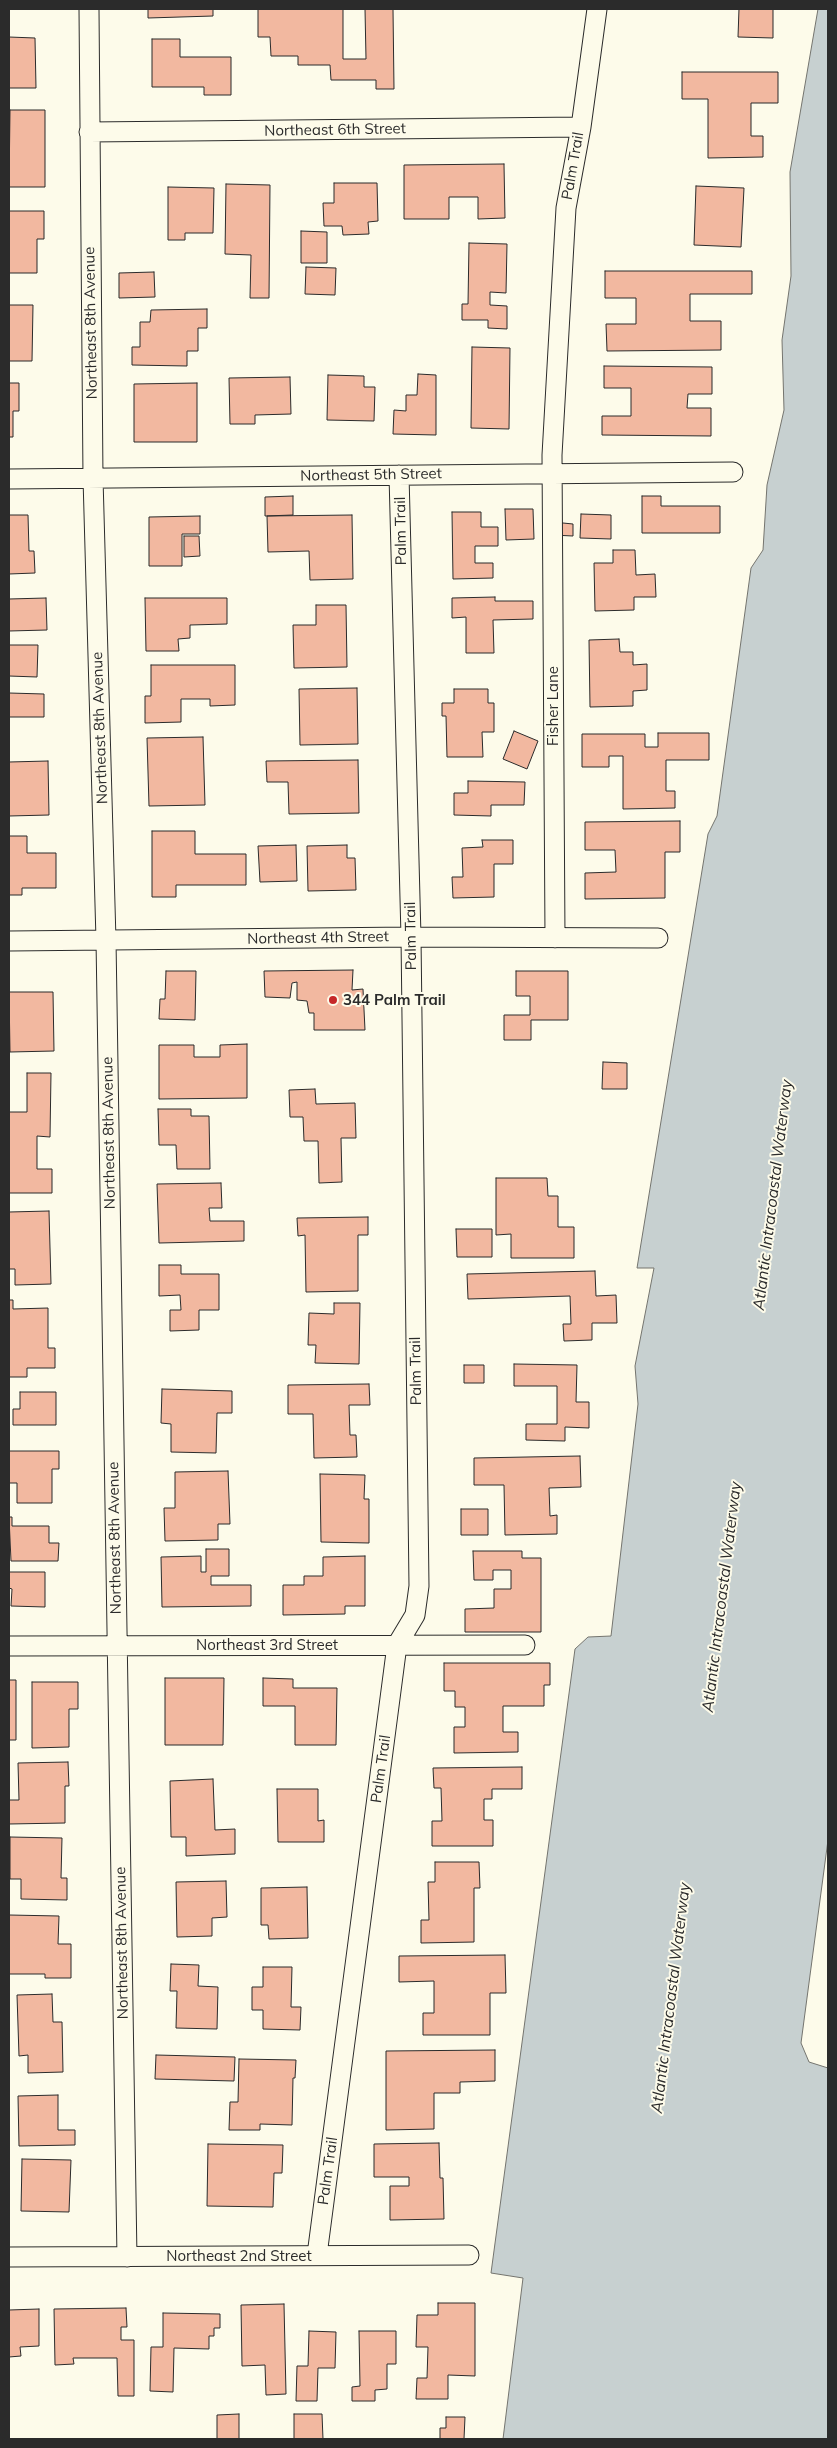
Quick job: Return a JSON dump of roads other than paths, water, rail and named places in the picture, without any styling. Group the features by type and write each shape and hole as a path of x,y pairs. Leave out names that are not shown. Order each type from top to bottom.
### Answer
{"street":[{"name":"Northeast 8th Avenue","path":"89,9 93,478 106,940 128,2257"},
{"name":"Palm Trail","path":"552,474 566,208 581,127 597,9"},
{"name":"Northeast 6th Street","path":"89,132 581,127"},
{"name":"Northeast 5th Street","path":"9,479 733,472"},
{"name":"Fisher Lane","path":"552,474 555,938"},
{"name":"Palm Trail","path":"316,2255 397,1645 414,1615 419,1586 411,937 400,475"},
{"name":"Northeast 4th Street","path":"9,941 411,937 658,938"},
{"name":"Northeast 3rd Street","path":"9,1646 525,1645"},
{"name":"Northeast 2nd Street","path":"9,2257 469,2255"}],"water":[{"name":"Atlantic Intracoastal Waterway","path":"818,9 828,9 828,1840 801,2043 809,2062 828,2068 828,2439 503,2439 523,2278 491,2273 575,1649 588,1637 611,1636 638,1404 635,1366 654,1268 637,1268 708,834 717,816 751,568 763,550 767,485 784,410 782,340 791,276 790,172"}],"place":[{"name":"344 Palm Trail","path":"333,1000"}]}
